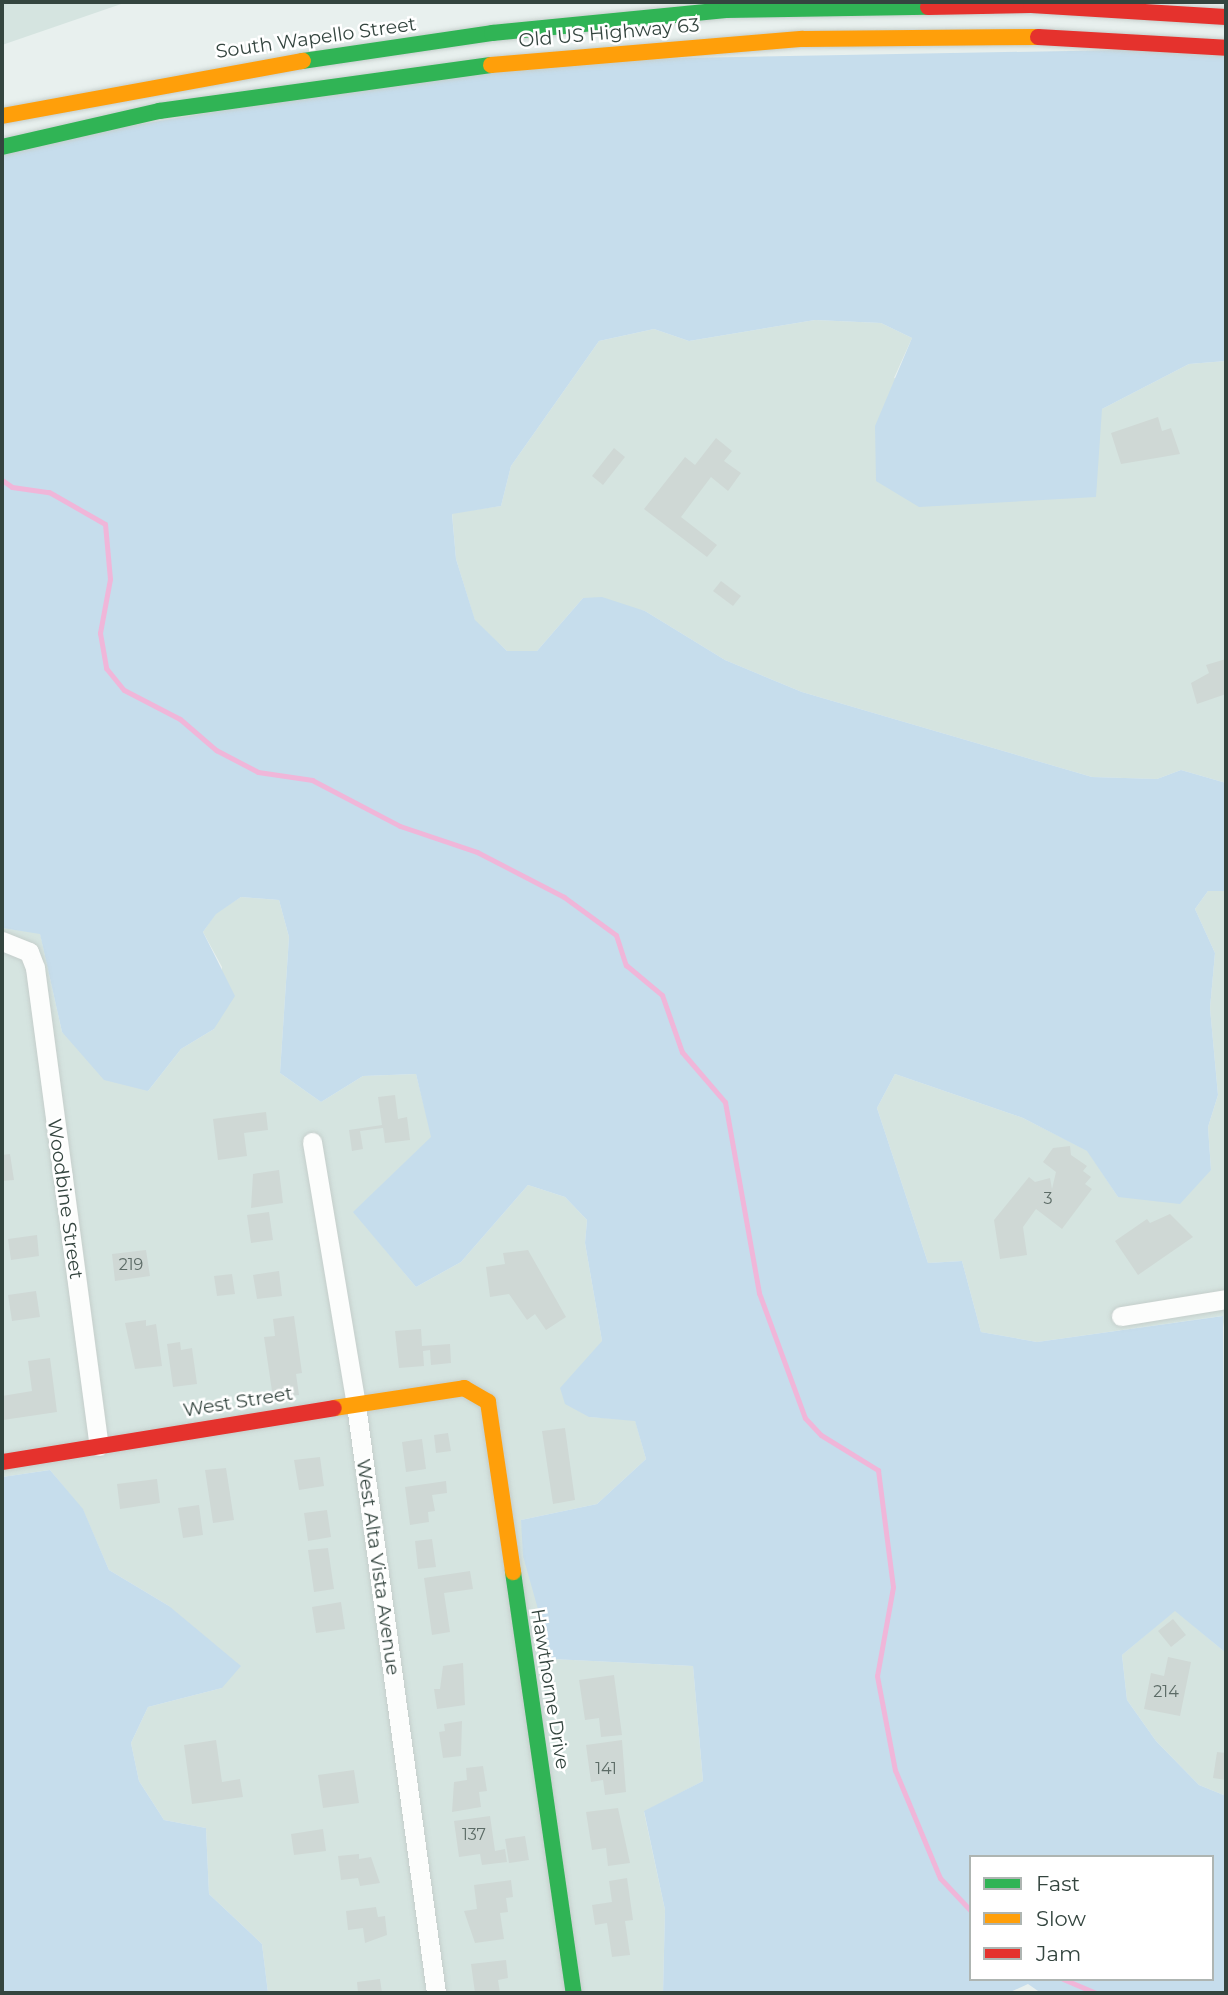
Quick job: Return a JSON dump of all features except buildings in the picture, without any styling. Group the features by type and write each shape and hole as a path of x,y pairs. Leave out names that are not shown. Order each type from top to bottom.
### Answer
{"main road":[{"name":"South Wapello Street","path":"2,116 231,71 492,33 726,10 1031,5 1226,18"},
{"name":"Old US Highway 63","path":"2,147 159,111 522,61 803,39 1091,37 1226,48"},
{"name":"West Street","path":"2,1462 443,1390 464,1388 480,1396"},
{"name":"Hawthorne Drive","path":"480,1396 488,1402 574,1993"}],"street":[{"name":"Woodbine Street","path":"2,941 29,952 99,1446"},
{"name":"West Alta Vista Avenue","path":"312,1142 356,1405 436,1993"},
{"path":"1121,1316 1226,1300"}],"shaded area":[{"path":"2,2 127,2 2,45"},
{"path":"1226,48 1226,361 1189,364 1102,409 1096,497 919,507 876,481 875,426 912,338 881,323 815,320 689,341 654,329 599,341 511,466 501,506 452,514 456,559 475,620 507,651 537,651 583,598 602,597 645,611 725,660 802,692 1092,777 1157,779 1181,770 1226,783 1226,891 1208,891 1195,909 1215,953 1210,1008 1218,1095 1208,1127 1211,1170 1180,1204 1118,1197 1087,1151 1023,1118 895,1074 877,1108 928,1263 962,1261 981,1332 1037,1342 1223,1316 1226,1653 1175,1611 1122,1655 1127,1700 1156,1741 1199,1785 1226,1796 1226,1993 1041,1993 1028,1984 1008,1993 663,1993 665,1910 644,1811 703,1781 693,1666 552,1659 523,1556 521,1520 597,1504 646,1459 635,1421 589,1417 565,1404 560,1388 602,1341 585,1243 587,1220 565,1197 528,1185 461,1262 416,1287 353,1212 431,1137 416,1074 363,1076 321,1102 280,1073 289,937 279,900 241,897 216,914 203,932 235,996 214,1029 181,1049 148,1091 104,1080 62,1032 40,934 2,928 2,147 522,61"},
{"path":"815,320 881,323 912,338 894,378 1102,409 1189,364 1226,361 1226,783 1181,770 1157,779 1092,777 802,692 725,660 645,611 583,598 537,651 507,651 475,621 456,559 452,513 501,506 511,466 599,341 654,329 689,341"},
{"path":"1208,891 1226,891 1226,1339 1222,1316 1037,1342 981,1332 962,1261 928,1263 877,1108 895,1074 1023,1118 1088,1151 1118,1197 1211,1170 1208,1127 1218,1095 1210,1008 1215,953 1195,909"},
{"path":"241,897 279,900 289,937 280,1073 321,1102 363,1076 416,1074 432,1137 354,1212 416,1287 461,1262 528,1185 565,1197 587,1220 585,1243 602,1341 589,1417 635,1420 646,1459 597,1504 521,1520 553,1659 693,1666 703,1781 644,1812 665,1910 663,1993 268,1993 262,1944 209,1894 206,1828 164,1820 139,1781 131,1743 148,1707 222,1688 169,1606 109,1570 83,1510 50,1470 2,1477 2,928 40,933 62,1032 148,1091 181,1049 214,1029 222,967 203,932 216,913"},
{"path":"50,1470 83,1509 109,1570 169,1606 241,1666 222,1688 148,1707 131,1743 139,1781 164,1820 206,1828 209,1894 262,1944 268,1993 2,1993 2,1477"},
{"path":"1175,1610 1226,1653 1226,1796 1199,1785 1156,1741 1127,1700 1122,1655"}],"waterway":[{"path":"2,480 12,487 49,492 105,524 110,579 100,633 106,668 124,690 180,719 216,750 258,772 312,780 400,826 477,852 564,897 616,935 626,965 662,995 682,1052 725,1102 759,1293 805,1418 821,1435 878,1470 893,1587 877,1676 895,1770 940,1878 969,1909"},
{"path":"1068,1981 1096,1993"}],"traffic: fast":[{"path":"303,61 492,33 726,10 928,7"},
{"path":"2,147 159,111 491,65"},
{"path":"513,1572 574,1993"}],"traffic: slow":[{"path":"491,65 803,39 1038,37"},
{"path":"2,116 303,61"},
{"path":"334,1408 464,1388 488,1402 513,1572"}],"traffic: jam":[{"path":"928,7 1031,5 1226,17"},
{"path":"1038,37 1226,48"},
{"path":"2,1462 334,1408"}]}
